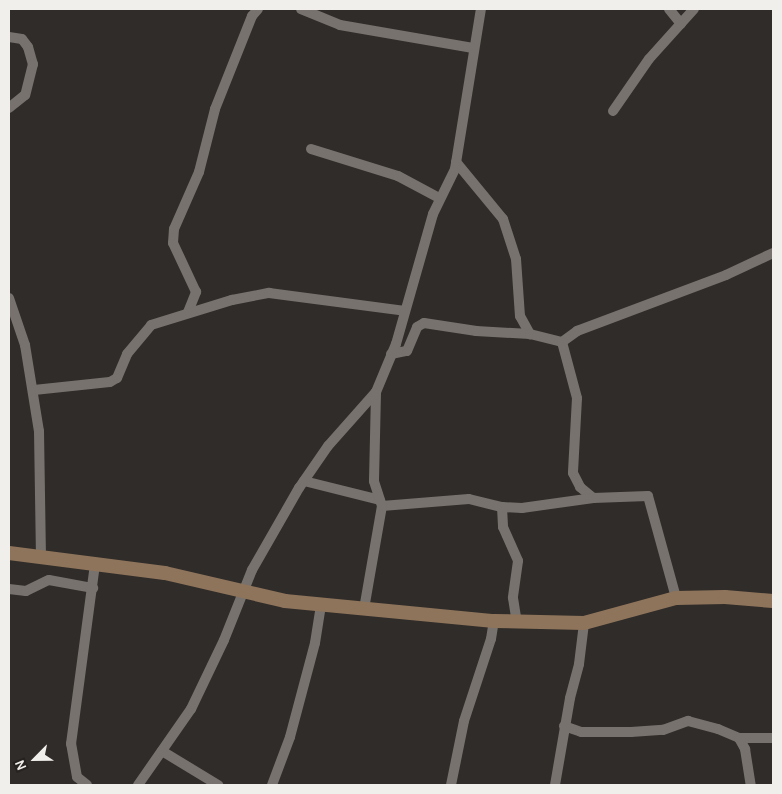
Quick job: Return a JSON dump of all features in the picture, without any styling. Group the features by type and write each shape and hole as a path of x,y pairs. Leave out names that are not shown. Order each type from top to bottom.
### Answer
{"main road":[{"path":"9,553 165,572 285,601 321,606 517,623 584,623 676,598 724,597 773,601"}],"street":[{"path":"188,312 196,292 173,243 174,229 199,172 215,109 252,16 258,9"},
{"path":"301,9 340,25 473,48"},
{"path":"364,610 381,503 374,481 376,392 405,311 439,198 456,162 473,48 481,9"},
{"path":"669,9 681,24"},
{"path":"613,110 649,59 694,9"},
{"path":"9,37 22,39 28,47 33,64 25,95 9,108"},
{"path":"310,149 398,176 439,198"},
{"path":"456,162 503,219 516,259 520,316 530,334"},
{"path":"562,342 577,331 726,274 773,253"},
{"path":"34,390 110,382 117,378 127,354 144,330 164,320 188,312 269,293 405,311"},
{"path":"9,298 25,345 34,390 42,488 41,556"},
{"path":"391,354 407,351 417,327 424,323 476,332 530,334 562,342"},
{"path":"562,342 577,398 573,473 580,487 593,498"},
{"path":"138,785 204,686 242,590 304,481 341,430 376,392"},
{"path":"304,481 381,503 469,499 502,507 522,508 593,498 648,496 676,598"},
{"path":"502,507 503,527 518,561 513,598 517,623"},
{"path":"87,785 77,776 71,744 95,564"},
{"path":"9,589 26,591 49,580 92,588"},
{"path":"272,785 297,708 321,606"},
{"path":"451,785 464,721 492,639 494,621"},
{"path":"555,785 564,726 579,664 584,623"},
{"path":"564,726 581,732 631,732 663,730 688,721 739,738 773,738"},
{"path":"739,738 745,749 751,785"},
{"path":"162,751 218,785"}]}
